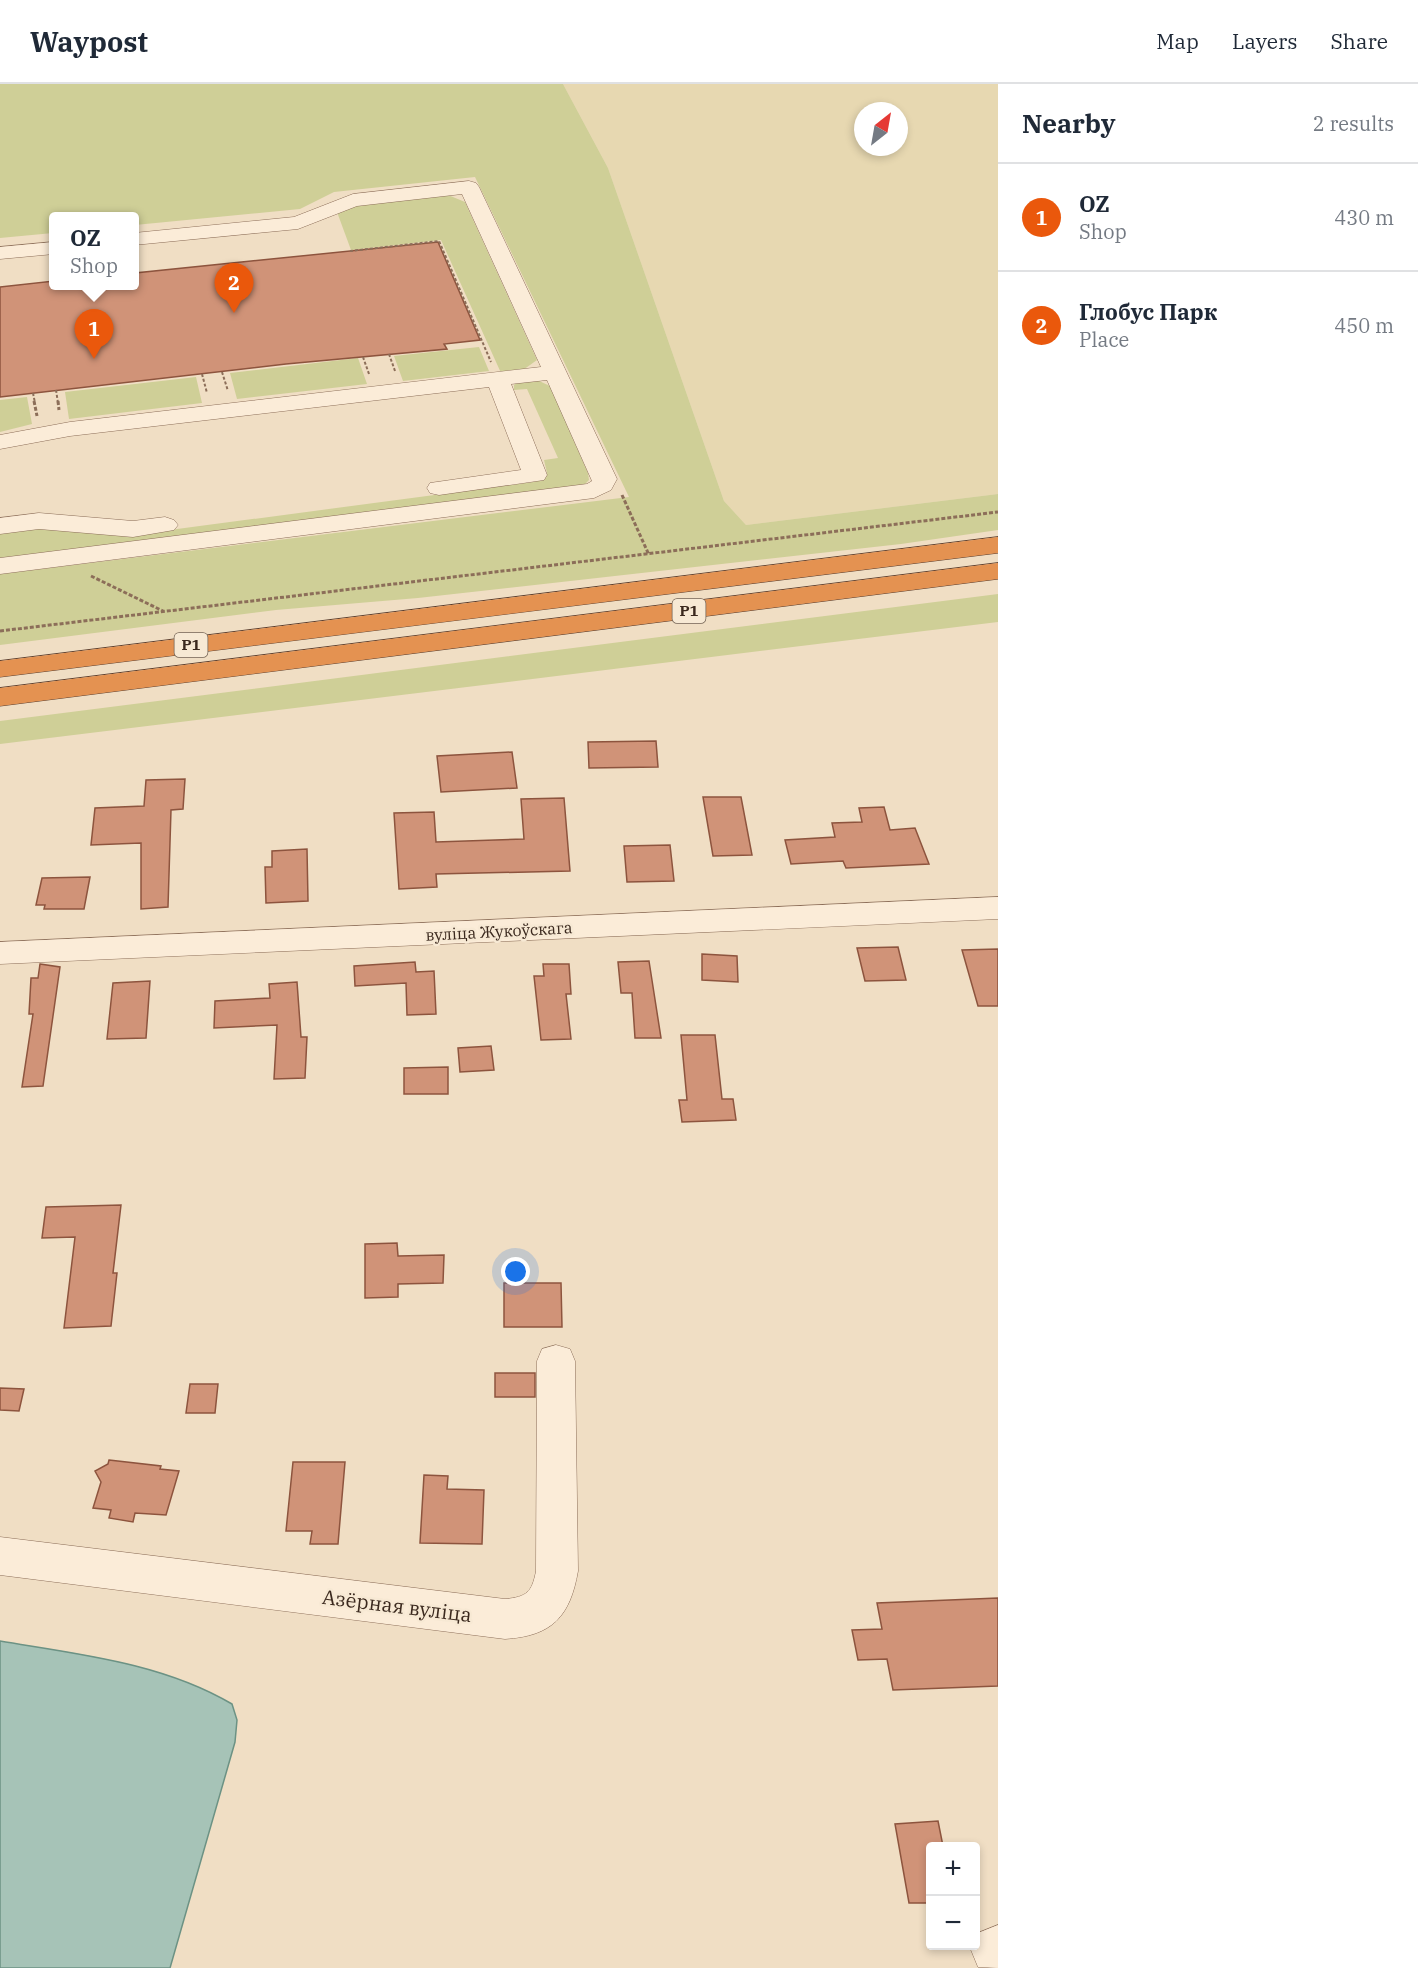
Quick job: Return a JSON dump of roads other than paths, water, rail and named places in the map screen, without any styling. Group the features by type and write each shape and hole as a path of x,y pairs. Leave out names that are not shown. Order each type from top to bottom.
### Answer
{"highway":[{"name":"Р1","path":"0,669 998,545"},
{"name":"Р1","path":"0,697 998,571"}],"street":[{"path":"0,566 594,491 602,485 605,479 469,187 353,200 298,223 139,239"},
{"path":"0,253 49,248"},
{"path":"0,442 70,429 496,375 556,372"},
{"path":"0,526 39,521 133,529 535,475 496,375"},
{"name":"вуліца Жукоўскага","path":"0,952 998,908"},
{"name":"Азёрная вуліца","path":"0,1556 505,1619 528,1618 544,1607 554,1592 557,1571 556,1361"}],"place":[{"name":"Глобус Парк","path":"234,313"},
{"name":"OZ","path":"94,359"}]}
